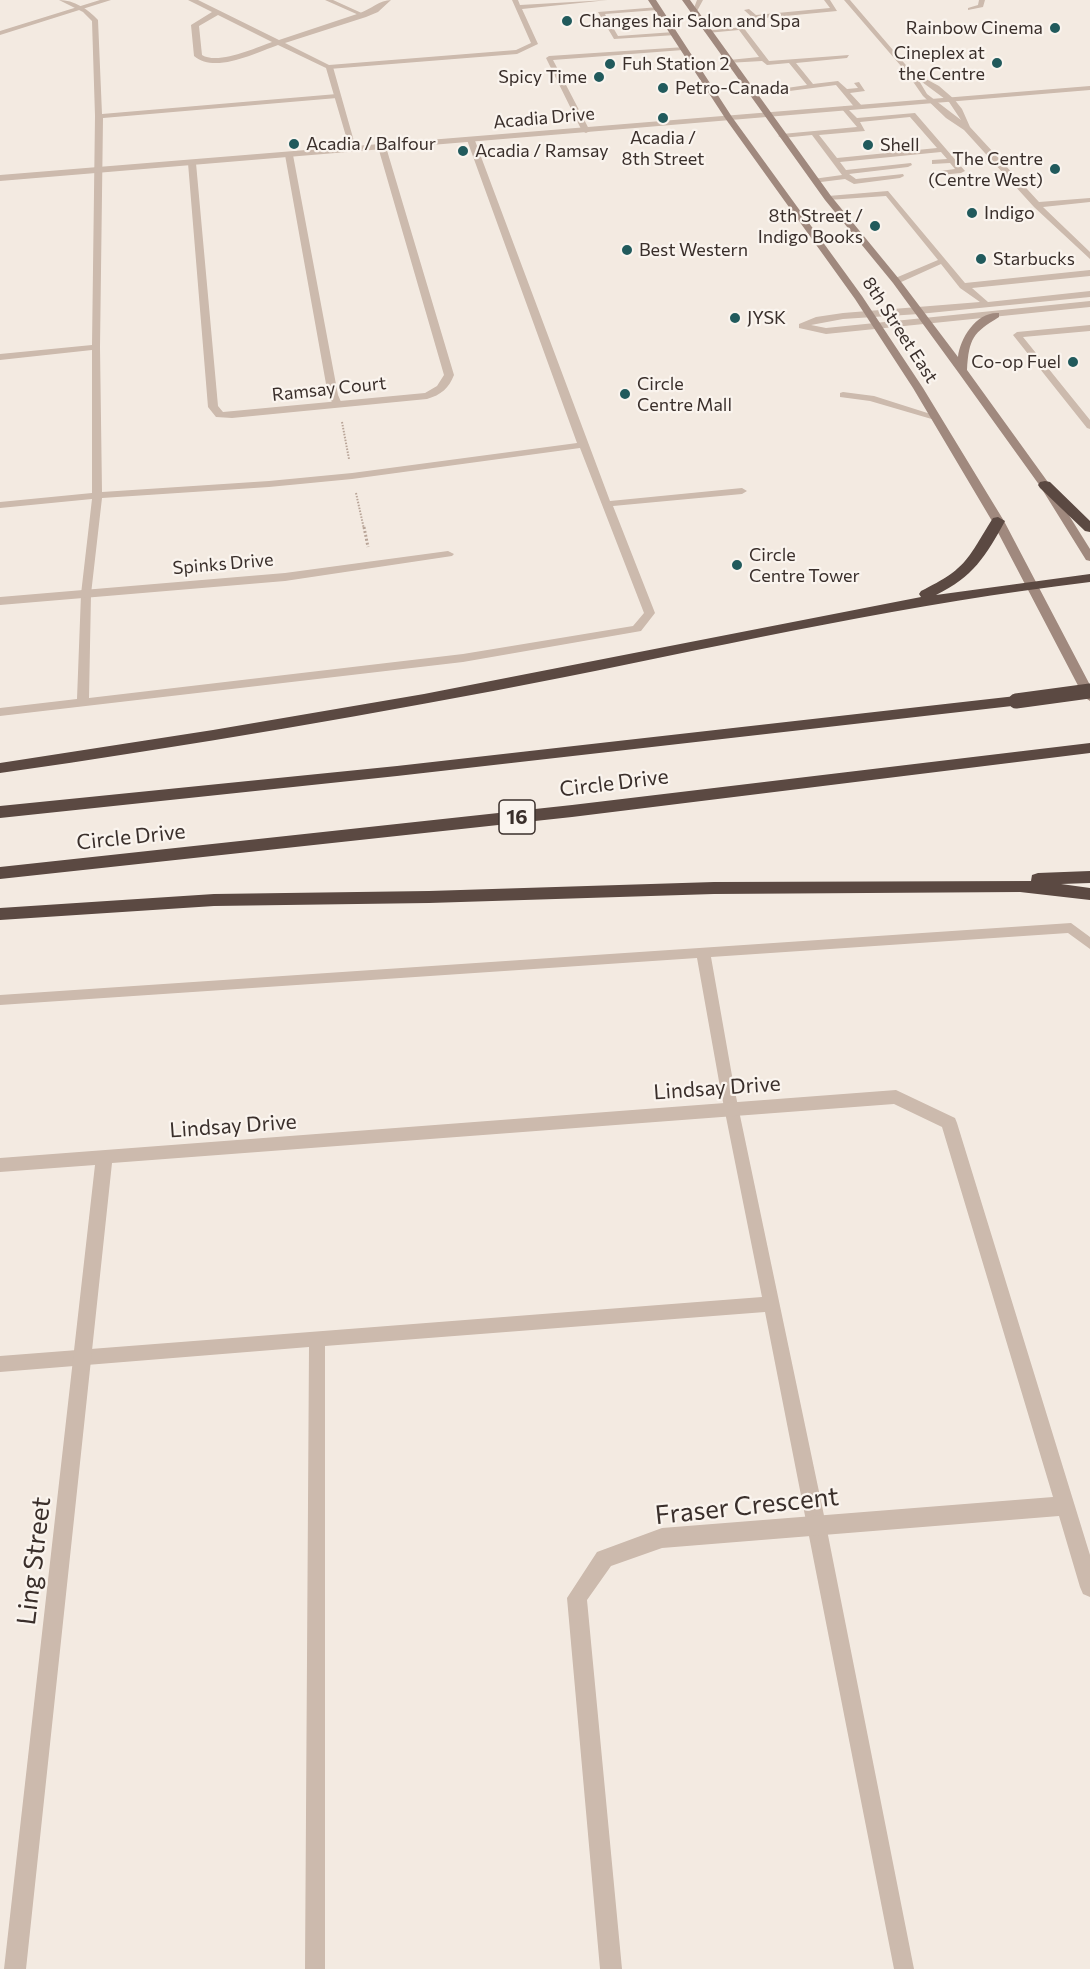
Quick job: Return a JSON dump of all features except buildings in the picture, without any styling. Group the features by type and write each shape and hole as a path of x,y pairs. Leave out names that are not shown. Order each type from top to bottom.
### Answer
{"highway":[{"path":"1045,485 1090,528"},
{"path":"903,604 950,583 969,569 998,521"},
{"path":"0,768 145,747 528,679 903,604 1031,584 1090,578"},
{"name":"Circle Drive","path":"0,812 397,771 1090,691"},
{"name":"Circle Drive","path":"0,873 572,811 1090,748"},
{"path":"886,887 1090,877"},
{"path":"0,914 214,900 429,897 591,891 1020,886 1090,894"}],"main road":[{"name":"8th Street East","path":"686,0 828,198 896,281 962,370 1045,485 1090,558"},
{"name":"8th Street East","path":"655,4 729,118 879,327 998,521 1090,697"},
{"path":"962,370 963,345 968,332 996,315"}],"street":[{"path":"0,33 107,0"},
{"path":"192,0 329,67 354,150"},
{"path":"218,12 195,25 198,56 206,61 228,59 363,15 375,10 387,0"},
{"name":"Acadia Drive","path":"0,178 1090,88"},
{"name":"Ramsay Court","path":"192,163 215,411 220,415 232,415 427,396 441,390 448,375 382,147"},
{"name":"Spinks Drive","path":"0,601 285,577 448,554"},
{"name":"Lindsay Drive","path":"0,1165 104,1159 896,1097 949,1123 1090,1587"},
{"name":"Ling Street","path":"15,1969 104,1159"},
{"name":"Fraser Crescent","path":"611,1969 576,1598 604,1559 662,1538 1065,1506"}],"lane":[{"path":"62,0 95,20 99,116 97,495 86,594 83,702"},
{"path":"328,0 363,15"},
{"path":"329,67 517,52 535,44 516,3 605,0"},
{"path":"694,12 700,0"},
{"path":"747,10 754,17 835,10 827,0"},
{"path":"847,0 931,101 968,128 1037,205 1090,257"},
{"path":"970,9 981,6 982,0"},
{"path":"655,4 601,12 616,38 674,34"},
{"path":"707,31 741,28 767,63 838,60 847,56"},
{"path":"586,131 549,58 683,48"},
{"path":"729,62 764,59"},
{"path":"791,61 810,85"},
{"path":"909,72 934,85 952,99 964,115 968,128"},
{"path":"753,95 810,85 838,83 859,107"},
{"path":"845,91 863,90 858,83"},
{"path":"99,116 337,96"},
{"path":"782,136 862,129 845,108"},
{"path":"855,120 912,115 961,171 943,172"},
{"path":"814,133 854,182 900,176"},
{"path":"0,712 464,658 637,629 650,613 583,445 471,140"},
{"path":"835,160 941,150"},
{"path":"289,155 333,395 337,404"},
{"path":"935,162 952,161"},
{"path":"816,181 908,165"},
{"path":"828,198 888,193 963,286 986,304"},
{"path":"1037,205 1090,200"},
{"path":"896,281 942,261"},
{"path":"963,286 1090,273"},
{"path":"1090,294 869,314 816,320 802,326 826,331 879,327 1090,304"},
{"path":"1090,328 1017,335 1090,426"},
{"path":"0,357 96,347"},
{"path":"843,395 871,398 935,417"},
{"path":"0,505 97,495 269,484 352,476 583,445"},
{"path":"606,504 742,491"},
{"path":"0,1000 1071,928 1090,944"},
{"path":"703,951 731,1109 817,1525 904,1969"},
{"path":"0,1364 771,1304"},
{"path":"315,1969 317,1340"}],"place":[{"name":"Changes hair Salon and Spa","path":"567,21"},
{"name":"Rainbow Cinema","path":"1055,28"},
{"name":"Cineplex at the Centre","path":"997,63"},
{"name":"Fuh Station 2","path":"610,64"},
{"name":"Spicy Time","path":"599,77"},
{"name":"Petro-Canada","path":"663,88"},
{"name":"Acadia / 8th Street","path":"663,118"},
{"name":"Acadia / Balfour","path":"294,144"},
{"name":"Shell","path":"868,145"},
{"name":"Acadia / Ramsay","path":"463,151"},
{"name":"The Centre (Centre West)","path":"1055,169"},
{"name":"Indigo","path":"972,213"},
{"name":"8th Street / Indigo Books","path":"875,226"},
{"name":"Best Western","path":"627,250"},
{"name":"Starbucks","path":"981,259"},
{"name":"JYSK","path":"735,318"},
{"name":"Co-op Fuel","path":"1073,362"},
{"name":"Circle Centre Mall","path":"625,394"},
{"name":"Circle Centre Tower","path":"737,565"}]}
